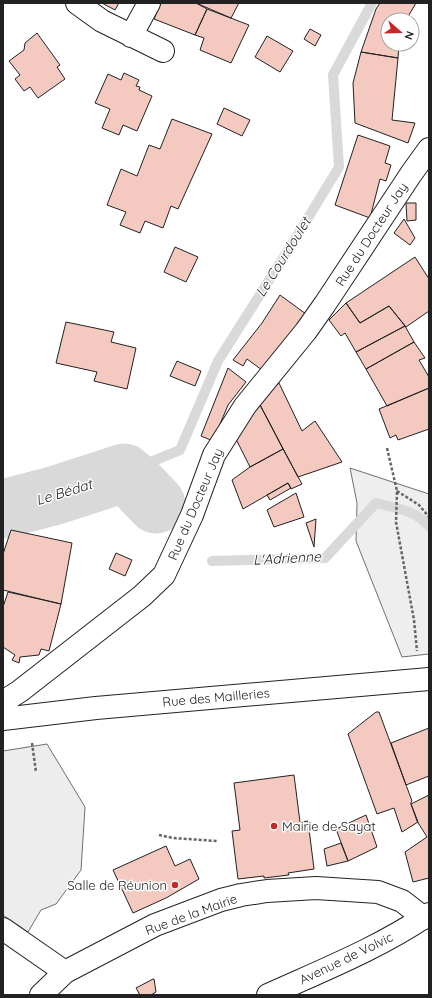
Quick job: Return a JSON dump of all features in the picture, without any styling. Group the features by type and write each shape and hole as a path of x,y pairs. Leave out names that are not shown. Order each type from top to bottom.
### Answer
{"street":[{"path":"77,3 102,21 163,51"},
{"path":"131,36 150,3"},
{"name":"Rue du Docteur Jay","path":"3,702 20,691 142,596 164,575 192,515 214,455 245,406 306,331 325,304 429,149"},
{"name":"Rue des Mailleries","path":"3,719 104,707 424,679"},
{"name":"Rue de la Mairie","path":"41,995 66,972 155,925 221,900 267,891 316,888 378,892 402,901 426,916"},
{"name":"Avenue de Volvic","path":"268,995 379,944 426,916"},
{"path":"3,929 66,972"}],"path":[{"path":"387,448 397,491 396,522 424,679"},
{"path":"397,491 419,505 429,517"},
{"path":"159,835 173,838 217,841"}],"shaded area":[{"path":"350,468 429,494 429,654 402,657 356,541 357,503"},
{"path":"47,744 85,807 81,870 56,904 41,910 28,932 3,915 3,751"}],"building":[{"path":"102,3 119,3 115,10"},
{"path":"161,3 196,3 207,9 195,35 154,19"},
{"path":"196,3 239,3 231,18"},
{"path":"380,3 416,3 411,12 380,12 380,52 398,52 398,58 361,52 376,9"},
{"path":"207,9 249,25 231,63 200,50 204,38 195,35"},
{"path":"310,29 321,35 315,46 304,39"},
{"path":"37,33 60,65 57,67 65,79 38,98 30,87 24,91 15,79 20,75 9,61 24,50 25,43"},
{"path":"267,36 293,51 280,72 255,57"},
{"path":"361,52 398,58 392,120 415,123 408,143 355,123 353,83"},
{"path":"124,73 139,80 136,86 140,87 139,90 152,96 137,131 123,125 119,135 102,128 110,109 95,103 108,74 121,80"},
{"path":"224,108 250,120 242,136 217,124"},
{"path":"172,119 212,134 178,209 171,206 163,228 145,221 140,233 120,225 126,212 107,205 121,169 137,176 149,145 160,149"},
{"path":"358,135 390,146 385,163 391,165 386,181 380,179 370,218 335,205"},
{"path":"406,203 416,203 416,220 407,221"},
{"path":"404,219 415,238 410,245 394,233"},
{"path":"175,247 198,257 186,282 164,272"},
{"path":"415,257 429,279 429,311 406,327 389,306 360,323 346,303"},
{"path":"280,295 306,314 262,370 247,359 243,366 233,360 262,323"},
{"path":"346,303 360,323 389,306 405,326 356,352 345,333 341,336 329,320"},
{"path":"66,322 114,332 111,342 136,348 127,389 94,381 97,372 56,363"},
{"path":"405,326 414,342 366,369 356,352"},
{"path":"414,342 425,358 419,360 429,377 429,388 387,406 366,369"},
{"path":"177,361 201,371 195,386 170,376"},
{"path":"228,368 246,382 228,405 213,441 201,436"},
{"path":"279,383 302,431 315,421 342,462 298,477 258,401"},
{"path":"429,388 429,429 398,440 396,435 390,438 379,409"},
{"path":"258,401 283,449 250,467 233,433"},
{"path":"283,449 302,484 291,489 288,483 243,509 232,480 250,467"},
{"path":"288,483 291,488 270,500 267,495"},
{"path":"296,493 304,517 274,527 267,510"},
{"path":"316,519 314,547 306,523"},
{"path":"11,530 72,543 61,604 3,590 3,554"},
{"path":"116,553 132,560 125,576 109,569"},
{"path":"8,592 61,604 49,651 41,649 39,655 20,657 19,663 12,660 15,655 3,647 3,607"},
{"path":"376,712 379,712 412,801 411,804 418,822 402,832 394,808 377,814 348,734"},
{"path":"429,728 429,776 406,785 391,743"},
{"name":"Mairie de Sayat","path":"294,775 300,822 308,821 314,869 288,873 289,875 238,879 232,831 240,830 234,783"},
{"path":"429,795 429,878 413,882 405,852 427,837 417,821 411,804"},
{"path":"366,815 377,847 348,861 336,829"},
{"path":"341,843 348,861 327,866 324,849"},
{"path":"166,846 175,866 190,859 199,879 166,898 133,913 113,870"},
{"path":"153,979 156,992 151,995 140,995 136,988"}],"waterway":[{"name":"Le Courdoulet","path":"124,473 180,450 218,361 339,167 333,75 372,3"},
{"name":"Le Bédat","path":"3,509 53,496 124,473 156,504"},
{"name":"L'Adrienne","path":"212,561 325,558 376,503 398,508 411,513 429,526"}],"place":[{"name":"Mairie de Sayat","path":"274,826"},
{"name":"Salle de Réunion","path":"175,885"}]}
